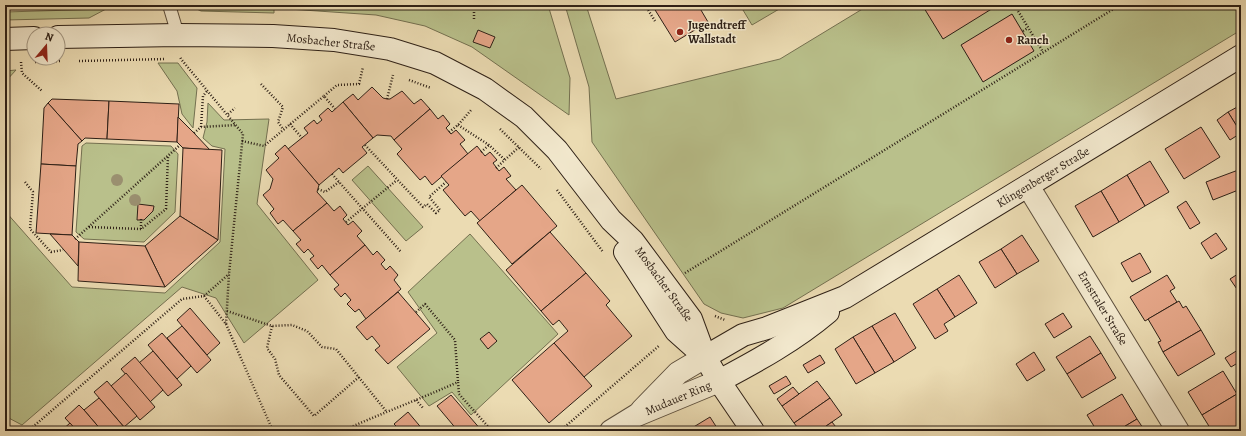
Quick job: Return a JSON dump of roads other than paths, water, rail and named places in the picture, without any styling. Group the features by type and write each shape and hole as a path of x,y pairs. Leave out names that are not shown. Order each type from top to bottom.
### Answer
{"street":[{"name":"Mosbacher Straße","path":"66,37 178,35 273,36 334,40 390,49 435,63 485,89 524,117 557,150 611,220 633,241 691,319 705,357 719,381 753,431"},
{"path":"5,39 26,38"},
{"name":"Klingenberger Straße","path":"705,357 743,335 774,326 845,297 1241,56"},
{"name":"Ernsttaler Straße","path":"1028,186 1178,431"},
{"name":"Mosbacher Straße","path":"611,220 621,246 676,331 705,357"},
{"name":"Klingenberger Straße","path":"719,381 758,360 814,324 845,297"},
{"name":"Mudauer Ring","path":"637,415 678,373 705,357"},
{"name":"Mudauer Ring","path":"611,431 637,415 719,381"}],"lane":[{"path":"169,5 178,35"}],"place":[{"name":"Jugendtreff Wallstadt","path":"680,32"},
{"name":"Ranch","path":"1009,40"}]}
